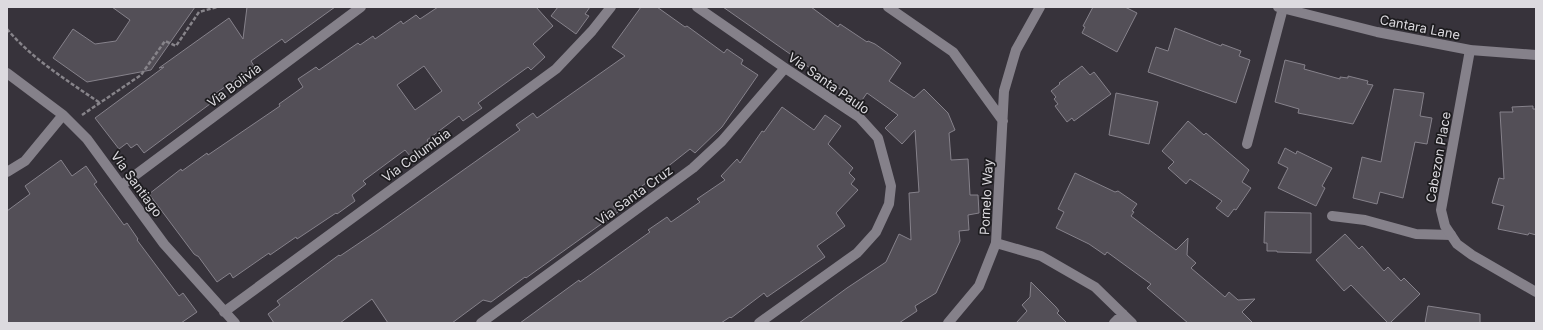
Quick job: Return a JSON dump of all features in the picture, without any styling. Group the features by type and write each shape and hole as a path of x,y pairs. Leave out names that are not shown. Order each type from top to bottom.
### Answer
{"street":[{"name":"Via Bolivia","path":"122,185 361,7"},
{"name":"Via Columbia","path":"224,312 556,69 592,31 611,7"},
{"name":"Via Santa Paulo","path":"697,7 859,117 878,138 891,186 889,204 876,232 857,253 759,323"},
{"path":"888,7 953,52 1003,121"},
{"name":"Pomelo Way","path":"948,323 979,286 996,243 1004,91 1016,50 1040,7"},
{"path":"1247,144 1281,8"},
{"name":"Cantara Lane","path":"1281,8 1377,32 1470,50 1536,55"},
{"name":"Cabezon Place","path":"1470,50 1441,210 1445,226 1457,244 1536,292"},
{"name":"Via Santa Cruz","path":"481,323 693,168 722,141 785,68"},
{"name":"Via Santiago","path":"7,73 63,115 88,139 164,244 235,323"},
{"path":"7,172 25,161 63,115"},
{"path":"1332,216 1366,220 1416,234 1451,235"},
{"path":"996,243 1041,256 1095,287 1132,323"},
{"path":"1114,323 1123,314"}],"path":[{"path":"71,122 141,75 165,41 176,46 199,12 217,7"},
{"path":"7,29 17,41 58,74 100,103"}],"building":[{"path":"112,7 195,7 151,70 87,82 53,58 73,29 95,44 116,41 130,20"},
{"path":"247,7 335,7 285,43 282,39 251,61 254,66 215,94 218,98 144,153 137,144 131,148 127,143 119,149 95,118 164,67 159,68 229,18 243,39"},
{"path":"438,7 536,7 553,26 533,44 545,57 531,70 528,67 478,103 482,108 463,121 459,116 427,140 429,143 410,156 405,150 363,181 366,184 352,195 355,201 337,214 336,213 297,239 296,237 270,255 269,253 233,278 230,273 217,282 149,194 181,169 182,171 207,153 208,155 280,106 279,104 303,87 298,79 316,67 319,70 358,43 360,45 373,36 375,39 401,21 403,24 416,15 420,19","holes":["424,66 442,91 415,110 397,85"]},
{"path":"558,7 590,7 585,14 589,16 576,34 551,16"},
{"path":"641,7 657,7 685,27 687,26 724,53 727,49 743,60 741,64 758,75 722,127 695,153 690,149 652,179 613,206 618,212 491,302 483,300 452,323 388,323 372,299 340,323 274,323 268,314 280,305 277,301 339,255 340,256 380,229 520,130 516,125 533,113 537,118 625,56 612,47"},
{"path":"723,7 811,7 838,27 840,24 867,42 868,41 875,44 892,56 901,63 889,81 914,98 924,89 948,113 955,130 949,133 951,160 968,159 970,195 978,195 979,213 968,215 969,230 959,231 960,241 936,293 915,306 917,311 899,323 799,323 886,262 899,234 911,240 909,193 919,192 915,130 902,144 885,128 898,115 867,93 860,103"},
{"path":"1093,7 1125,7 1137,13 1117,52 1082,33 1085,27 1083,26"},
{"path":"1175,28 1221,46 1222,44 1241,51 1239,56 1250,60 1236,103 1148,72 1156,47 1168,51"},
{"path":"1285,60 1305,65 1304,69 1340,79 1340,77 1348,78 1348,76 1368,81 1367,84 1373,85 1353,124 1298,113 1299,109 1275,102"},
{"path":"1082,66 1090,75 1094,72 1111,94 1074,121 1072,118 1067,122 1055,106 1058,104 1054,99 1056,97 1051,91 1060,84 1059,83"},
{"path":"1394,89 1424,93 1420,116 1432,118 1427,144 1415,142 1403,198 1380,192 1377,204 1353,198 1362,157 1381,162"},
{"path":"1116,93 1158,102 1149,144 1109,135"},
{"path":"1533,106 1533,109 1536,109 1536,235 1529,233 1528,235 1498,229 1504,206 1492,203 1499,178 1504,179 1500,112 1513,112 1512,107"},
{"path":"782,107 814,130 825,115 841,126 828,144 853,168 849,173 855,179 851,184 858,190 836,213 845,226 817,246 825,257 767,297 764,293 731,318 730,317 721,323 520,323 579,280 580,282 650,232 648,230 667,217 671,222 700,202 697,199 725,180 721,176 737,159 740,163 762,131 764,132"},
{"path":"1188,121 1204,135 1206,133 1249,170 1242,182 1251,188 1236,210 1234,209 1228,217 1216,208 1222,201 1190,179 1186,184 1168,168 1174,162 1162,151"},
{"path":"1285,148 1296,154 1297,151 1332,168 1322,186 1325,188 1316,206 1278,188 1288,168 1278,163"},
{"path":"61,160 72,176 86,166 97,182 94,184 124,225 127,223 138,239 137,240 179,296 183,293 197,312 181,323 7,323 7,211 30,194 25,186"},
{"path":"1075,173 1115,192 1118,191 1137,204 1132,211 1134,212 1131,216 1176,250 1188,238 1187,255 1196,263 1191,268 1225,297 1229,292 1238,300 1255,299 1242,312 1253,323 1188,323 1147,288 1151,284 1107,252 1105,255 1089,244 1056,228 1064,212 1058,209"},
{"path":"1265,212 1311,213 1311,253 1267,251 1267,243 1264,243"},
{"path":"1345,234 1359,249 1362,246 1384,271 1388,267 1401,281 1404,278 1420,294 1390,323 1388,323 1351,285 1344,291 1316,260"},
{"path":"1031,282 1056,307 1059,311 1057,313 1067,323 1016,323 1027,311 1022,305 1030,297"},
{"path":"1428,306 1480,314 1480,323 1425,323"}]}
